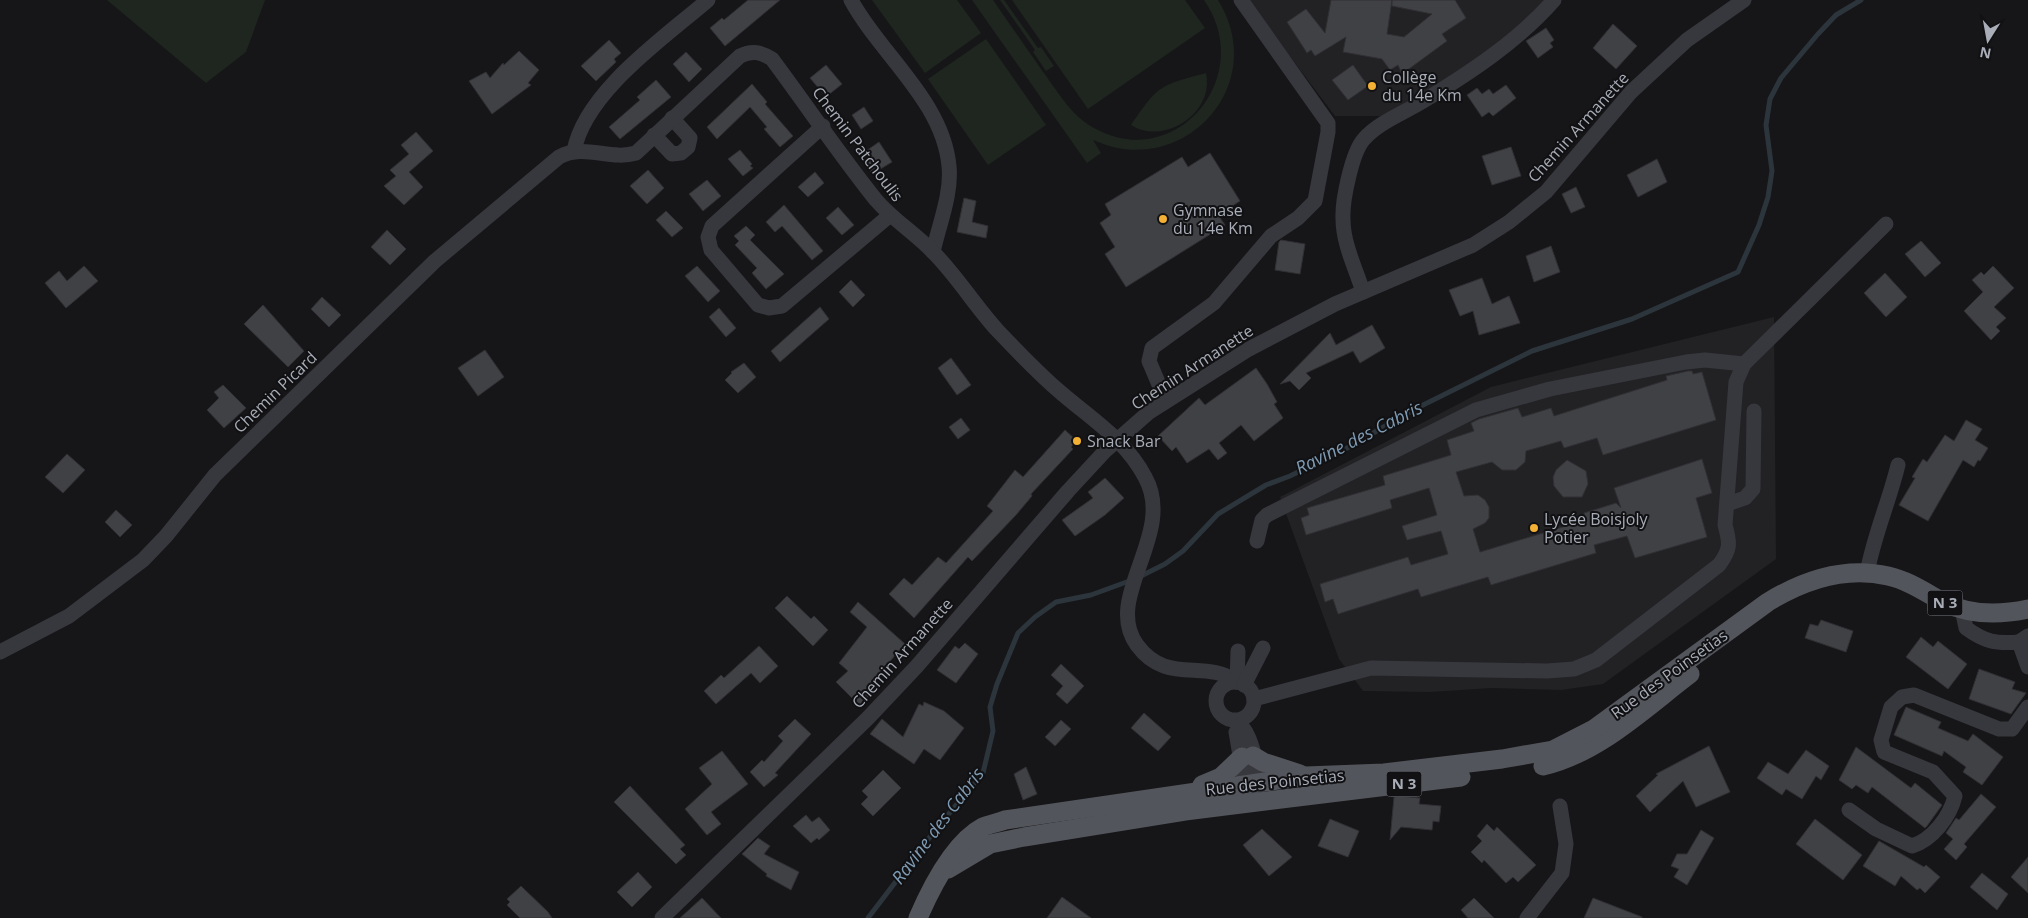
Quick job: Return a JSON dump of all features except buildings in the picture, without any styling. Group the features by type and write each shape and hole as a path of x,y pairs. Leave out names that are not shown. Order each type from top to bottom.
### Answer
{"main road":[{"name":"Rue des Poinsetias","path":"918,918 932,887 958,848 983,827 1005,820 1170,795 1251,787 1306,776 1384,773 1502,759 1553,750 1594,729 1768,602 1785,592 1815,580 1846,572 1866,573 1888,576 1909,583 1962,609 2004,614 2028,609"},
{"name":"Rue des Poinsetias","path":"944,870 990,844 1185,811 1270,802 1545,765 1574,755 1605,739 1815,580"},
{"path":"1170,795 1222,777 1248,757 1306,776"}],"street":[{"path":"654,136 672,154 681,153 688,146 690,138 672,118 636,153 626,156 574,151 579,130 601,97 621,76 708,0"},
{"path":"850,0 926,102 942,137 950,166 947,193 933,252"},
{"path":"1166,401 1149,361 1152,348 1214,303 1271,236 1306,212 1315,200 1324,152 1328,123 1241,0"},
{"path":"1363,292 1344,234 1342,217 1356,150 1364,138 1379,127 1458,80 1500,49 1540,16 1554,0"},
{"name":"Chemin Armanette","path":"662,918 868,718 917,666 1068,491 1118,440 1148,413 1249,349 1363,292 1474,246 1509,222 1546,192 1631,92 1687,40 1744,0"},
{"name":"Chemin Patchoulis","path":"672,118 740,56 748,52 756,52 772,60 890,216 933,252 996,329 1059,391 1118,440 1139,466 1148,481 1155,511 1151,532 1127,603 1131,629 1135,642 1146,658 1169,668 1189,671"},
{"path":"823,126 712,226 708,237 711,250 758,305 776,308 782,306 890,216"},
{"name":"Chemin Picard","path":"0,652 69,616 143,560 166,536 215,475 435,261 559,157 574,151"},
{"path":"1254,699 1371,668 1547,671 1574,669 1596,660 1719,565 1728,554 1729,542 1725,524 1736,382 1744,364 1886,224"},
{"path":"1257,541 1262,520 1267,515 1476,410 1550,389 1686,362 1705,360 1744,364"},
{"path":"1727,504 1745,498 1753,489 1754,411"},
{"path":"1866,573 1872,542 1890,497 1898,465"},
{"path":"1962,609 1966,628 1982,639 2001,643 2024,639 2028,667"},
{"path":"1263,648 1240,683 1222,687 1217,704 1223,715 1241,722 1247,732 1251,787 1270,802"},
{"path":"1238,651 1240,683"},
{"path":"1189,671 1204,671 1229,676 1251,690 1254,699 1253,708 1241,722"},
{"path":"1189,671 1204,680 1218,696"},
{"path":"1849,810 1876,829 1912,846 1925,842 1952,810 1956,796 1933,772 1884,752 1881,740 1891,707 1902,697 1914,695 1936,706 1999,729 2012,729 2028,707"},
{"path":"1185,811 1201,804 1240,799 1251,787"},
{"path":"1527,918 1562,873 1566,844 1560,806"}],"shaded area":[{"path":"107,0 265,0 246,52 206,83"},
{"path":"872,0 957,0 981,33 925,73"},
{"path":"972,0 993,0 1058,93 1085,123 1124,139 1153,138 1179,128 1200,110 1214,86 1221,59 1218,29 1204,0 1218,0 1232,32 1233,64 1225,92 1209,117 1186,136 1158,147 1126,149 1093,140 1101,153 1087,163"},
{"path":"1000,0 1004,0 1038,48 1041,47 1054,66 1046,71 1033,52 1035,50"},
{"path":"1012,0 1185,0 1205,28 1088,109"},
{"name":"Collège du 14e Km","path":"1247,0 1547,0 1539,9 1481,57 1385,116 1335,116"},
{"path":"986,39 1046,125 988,165 928,79"},
{"path":"1206,73 1207,88 1203,101 1195,113 1184,122 1172,128 1158,131 1144,130 1131,125 1154,94 1161,89 1178,81"},
{"name":"Lycée Boisjoly Potier","path":"1774,317 1776,559 1603,684 1561,690 1492,688 1430,692 1363,691 1339,659 1280,497 1491,387"}],"waterway":[{"name":"Ravine des Cabris","path":"1139,577 1165,564 1183,551 1218,514 1266,485 1290,476 1347,448 1415,409 1532,351 1632,319 1738,272 1759,225 1768,197 1772,171 1766,125 1770,99 1781,78 1818,34 1836,15 1861,0"},
{"name":"Ravine des Cabris","path":"868,918 936,829 983,773 993,731 990,707 997,684 1018,633 1035,617 1056,602 1091,595 1132,580"}],"place":[{"name":"Collège du 14e Km","path":"1372,86"},
{"name":"Gymnase du 14e Km","path":"1163,219"},
{"name":"Snack Bar","path":"1077,441"},
{"name":"Lycée Boisjoly Potier","path":"1534,528"}]}
